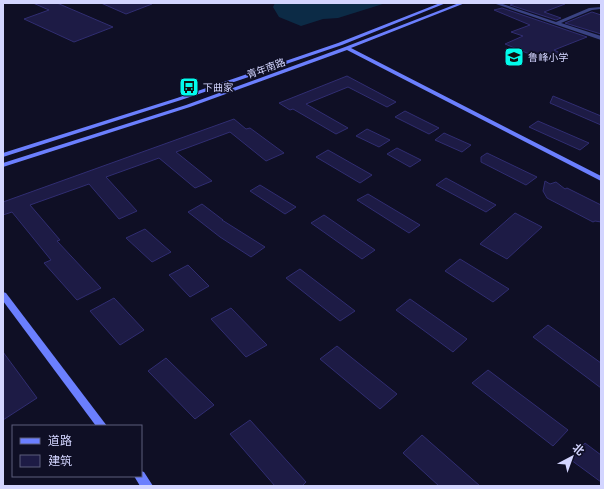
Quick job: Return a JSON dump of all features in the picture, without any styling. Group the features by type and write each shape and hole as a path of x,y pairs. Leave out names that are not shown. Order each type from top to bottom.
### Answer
{"main road":[{"name":"青年南路","path":"3,155 187,97 340,44 444,3"},
{"name":"青年南路","path":"3,165 188,106 347,48 463,3"},
{"path":"347,48 601,179"},
{"path":"3,295 101,425"},
{"path":"141,477 147,486"}],"street":[{"path":"495,3 601,38"},
{"path":"557,23 591,9 601,8"}],"water":[{"path":"275,3 386,3 338,18 323,19 301,26 279,17 273,7"}],"building":[{"path":"33,3 57,3 113,27 74,42 24,19 49,10"},
{"path":"101,3 152,3 152,4 126,14"},
{"path":"516,3 565,4 544,12 561,18 556,20 510,5"},
{"path":"502,8 587,37 554,50 560,53 544,60 505,44 523,36 511,32 530,25 494,10"},
{"path":"592,12 601,15 601,34 565,23"},
{"path":"347,76 396,102 387,107 348,87 306,104 348,128 336,134 293,109 290,110 279,103"},
{"path":"553,96 601,116 601,125 550,103"},
{"path":"405,111 439,128 429,134 395,117"},
{"path":"234,119 246,129 250,128 284,153 266,161 230,132 176,152 212,181 195,188 159,158 106,177 137,211 119,219 89,184 30,205 60,240 57,241 101,288 77,300 44,263 51,260 12,212 3,215 3,202"},
{"path":"538,121 589,143 580,150 529,127"},
{"path":"367,129 390,140 379,147 356,136"},
{"path":"444,133 471,145 462,152 435,140"},
{"path":"397,148 421,160 410,167 387,154"},
{"path":"328,150 372,175 360,183 316,157"},
{"path":"487,153 537,177 526,185 481,162 481,157"},
{"path":"446,178 496,205 486,212 436,185"},
{"path":"545,181 550,184 556,182 565,189 567,188 601,205 601,222 593,222 547,198 543,191"},
{"path":"260,185 296,207 285,214 250,191"},
{"path":"368,194 420,225 409,233 357,200"},
{"path":"202,204 222,220 265,247 251,257 220,237 188,212"},
{"path":"515,213 542,227 507,259 480,244"},
{"path":"324,215 375,250 362,259 311,223"},
{"path":"145,229 171,252 152,262 126,238"},
{"path":"460,259 509,289 493,302 445,271"},
{"path":"188,265 209,286 190,297 169,275"},
{"path":"300,269 355,311 340,321 286,278"},
{"path":"114,298 144,330 120,345 90,311"},
{"path":"410,299 467,339 453,352 396,310"},
{"path":"231,308 267,345 246,357 211,319"},
{"path":"548,325 601,363 601,388 533,337"},
{"path":"337,346 397,394 380,409 320,359"},
{"path":"3,352 37,398 3,420"},
{"path":"166,358 214,405 195,419 148,371"},
{"path":"488,370 568,430 553,446 472,383"},
{"path":"250,420 306,482 302,486 275,486 230,434"},
{"path":"422,435 480,486 439,486 403,453"},
{"path":"585,443 601,455 601,482 571,460"}],"place":[{"name":"鲁峰小学","path":"514,57"},
{"name":"下曲家","path":"189,87"}]}
